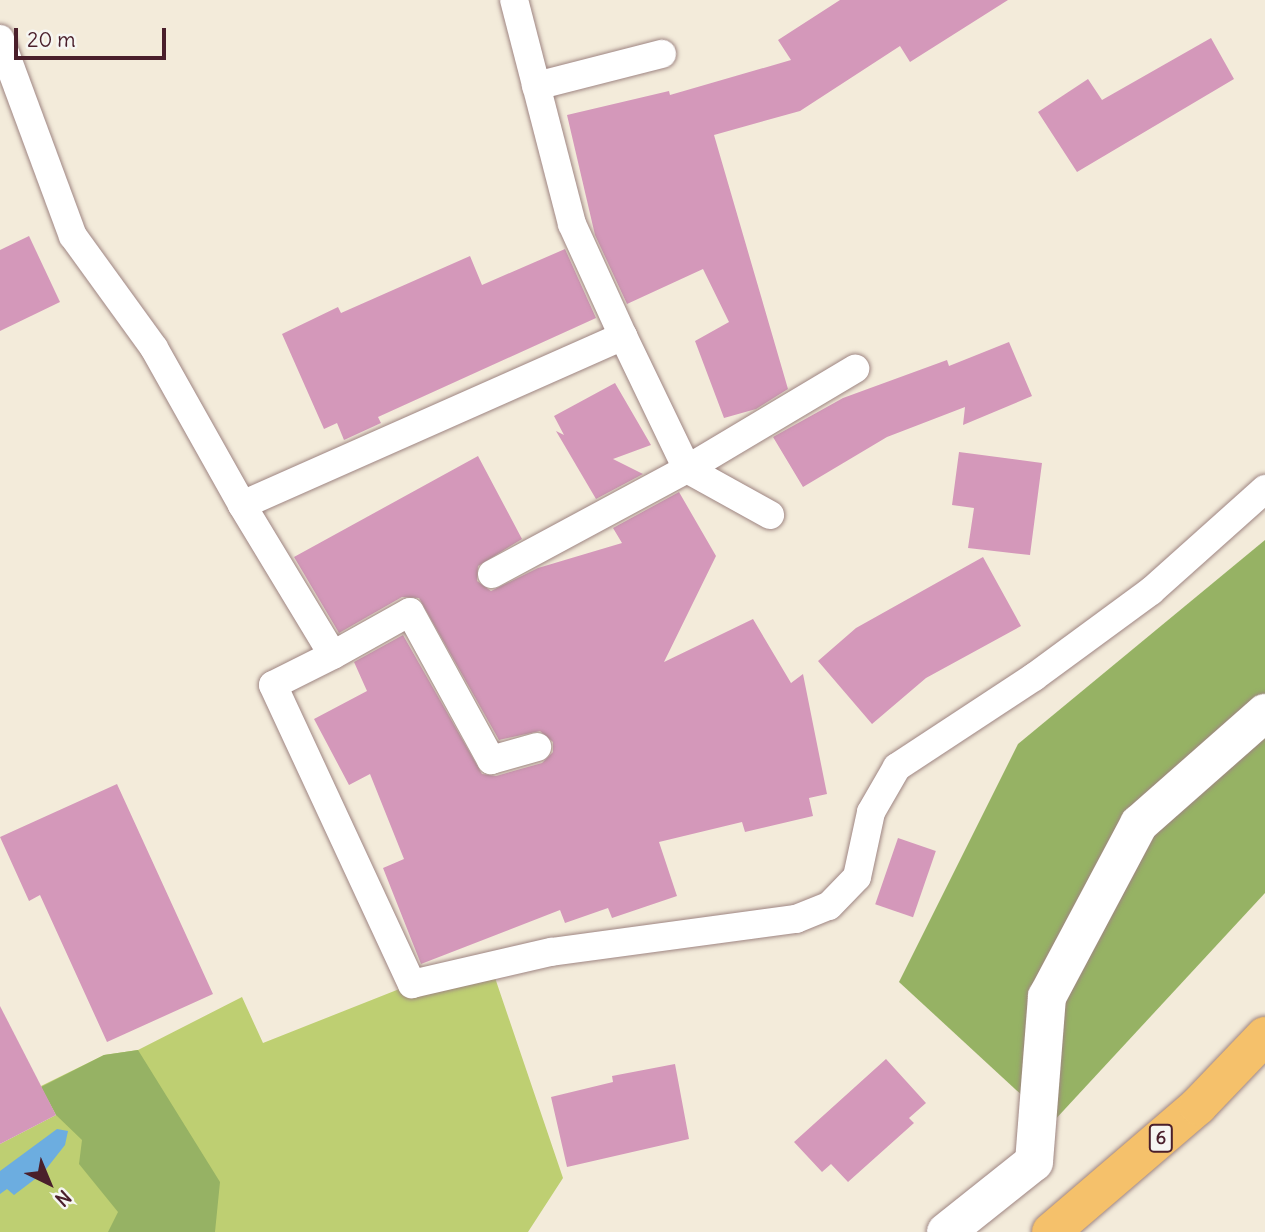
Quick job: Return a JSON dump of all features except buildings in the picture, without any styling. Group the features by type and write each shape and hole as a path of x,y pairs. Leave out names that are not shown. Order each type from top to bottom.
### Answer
{"main road":[{"name":"6","path":"1051,1232 1198,1106 1265,1036"}],"street":[{"path":"946,1232 1034,1162 1047,997 1139,824 1265,713"}],"lane":[{"path":"514,0 572,224 687,469 770,515"},
{"path":"0,39 73,236 154,348 242,505 333,655"},
{"path":"536,86 662,54"},
{"path":"242,505 623,336"},
{"path":"492,574 687,469 855,369"},
{"path":"537,747 491,760 410,612 273,685 412,984 551,952 796,919 829,906 857,877 871,812 897,767 1034,677 1151,591 1265,489"}],"green space":[{"path":"1265,540 1265,893 1052,1123 899,982 1018,744"},
{"path":"491,966 563,1178 528,1232 0,1232 0,1144 56,1115 41,1086 104,1055 138,1050 242,997 263,1043 412,984"},
{"path":"138,1050 220,1182 215,1232 108,1232 118,1212 79,1164 82,1140 56,1115 41,1087 104,1055"}],"water":[{"path":"57,1129 68,1131 65,1145 43,1173 14,1195 7,1189 0,1194 0,1171"}]}
